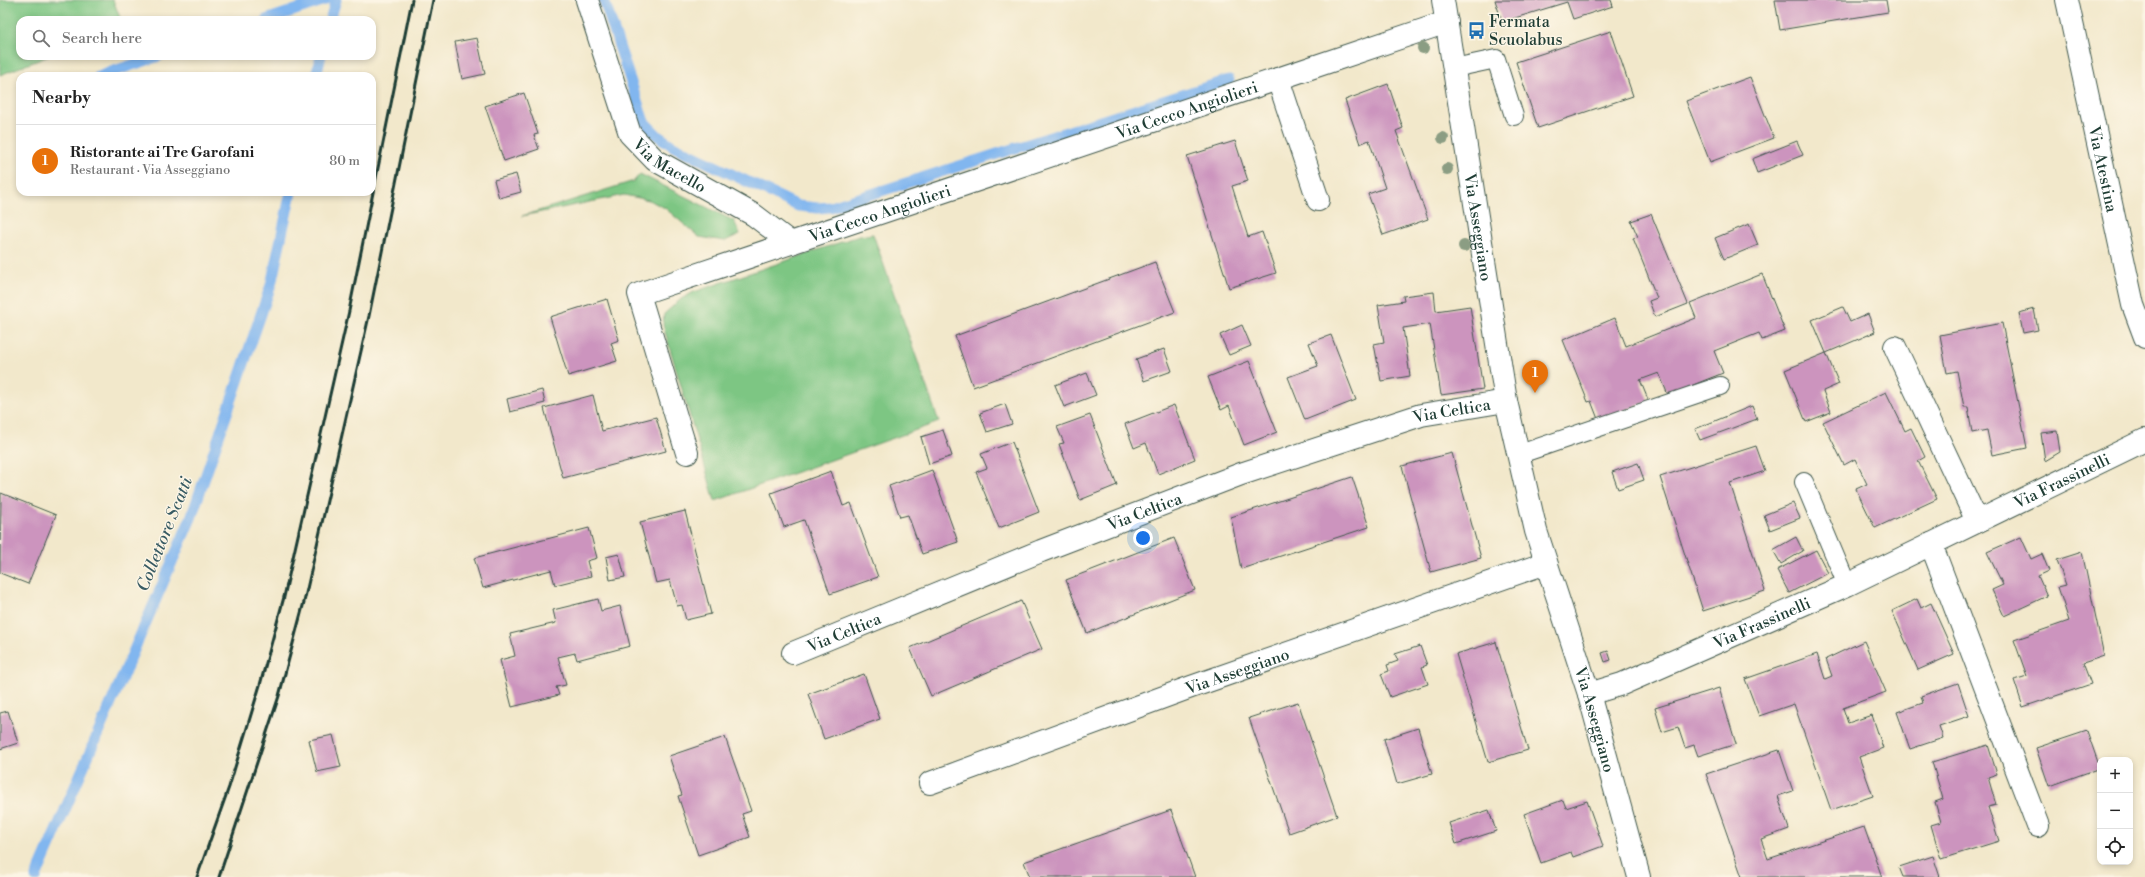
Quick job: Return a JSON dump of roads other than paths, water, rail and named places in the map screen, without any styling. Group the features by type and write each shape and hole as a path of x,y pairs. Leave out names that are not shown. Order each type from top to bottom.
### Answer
{"street":[{"name":"Via Macello","path":"587,0 630,134 655,160 754,216 791,243"},
{"name":"Via Asseggiano","path":"1443,0 1506,401 1518,455 1536,531 1589,694 1639,877"},
{"name":"Via Atestina","path":"2067,0 2133,305 2145,337"},
{"name":"Via Cecco Angiolieri","path":"687,453 639,294 1447,22"},
{"name":"Via Cecco Angiolieri","path":"1278,79 1318,200"},
{"path":"1895,347 1977,521"},
{"name":"Via Celtica","path":"793,653 1041,551 1241,474 1421,415 1506,401"},
{"name":"Via Frassinelli","path":"1589,694 1622,684 1848,586 1977,521 2145,440"},
{"path":"1931,544 2038,826"},
{"name":"Via Asseggiano","path":"930,783 1191,687 1546,563"}],"lane":[{"path":"1454,68 1496,59 1514,116"},
{"path":"1518,455 1720,386"},
{"path":"1804,482 1848,586"}],"waterway":[{"path":"278,16 325,0"},
{"name":"Collettore Scatti","path":"331,16 336,0"},
{"path":"604,0 644,122 658,136 673,146 798,206 818,208 831,207 1229,80"},
{"path":"111,72 147,60"},
{"name":"Collettore Scatti","path":"317,72 320,60"},
{"name":"Collettore Scatti","path":"36,877 191,518 271,285 290,196"}],"railway":[{"path":"376,178 412,0"},
{"path":"219,877 279,696 304,602 369,316 433,0"},
{"path":"197,877 229,787 260,685 284,597 349,311 372,196"}],"place":[{"name":"Fermata Scuolabus","path":"1476,30"},
{"name":"Ristorante ai Tre Garofani","path":"1535,393"}]}
